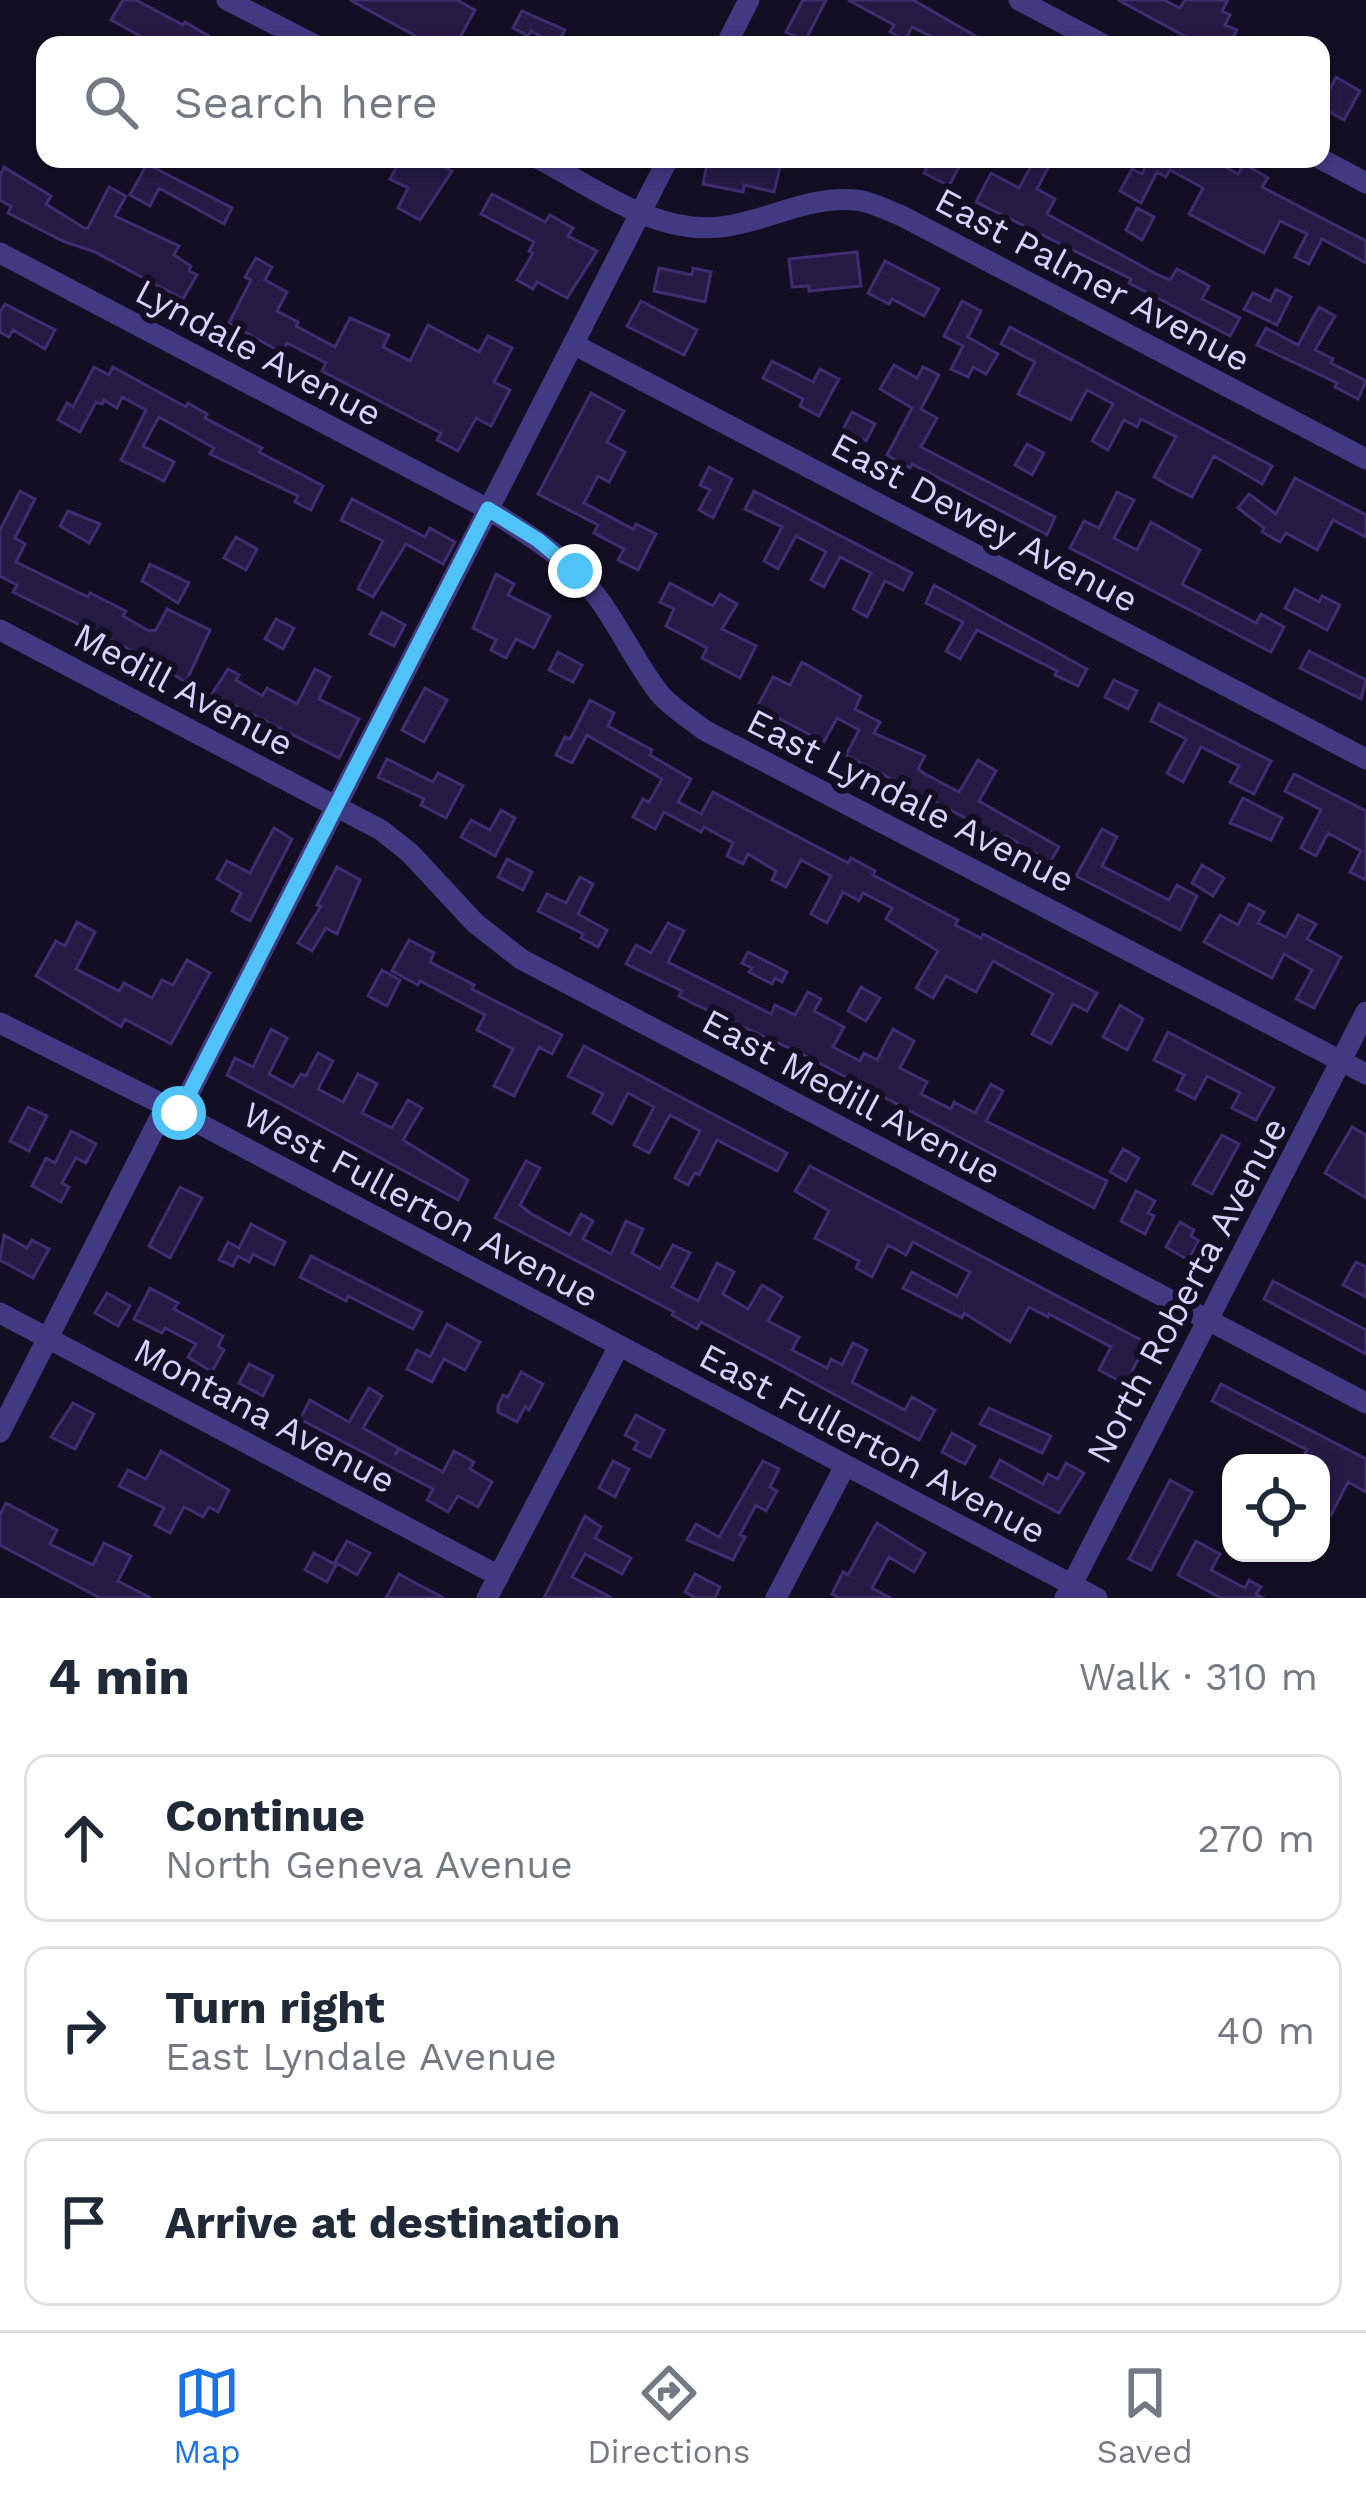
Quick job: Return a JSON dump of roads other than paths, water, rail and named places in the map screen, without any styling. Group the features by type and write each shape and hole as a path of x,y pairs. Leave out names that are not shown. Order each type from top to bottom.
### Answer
{"street":[{"path":"227,0 297,36"},
{"path":"731,36 749,0"},
{"path":"1019,0 1087,36"},
{"path":"1330,164 1366,183"},
{"name":"East Palmer Avenue","path":"557,168 641,211 689,227 732,227 825,201 858,200 900,215 1366,459"},
{"path":"0,1432 337,806 663,168"},
{"name":"Lyndale Avenue","path":"0,253 488,509"},
{"name":"East Dewey Avenue","path":"573,344 1366,759"},
{"name":"East Lyndale Avenue","path":"488,509 538,540 575,571 600,600 664,699 704,730 1366,1074"},
{"name":"Medill Avenue","path":"0,630 337,806"},
{"name":"East Medill Avenue","path":"337,806 381,830 410,853 475,923 521,959 1366,1403"},
{"name":"North Roberta Avenue","path":"1068,1591 1366,1012"},
{"name":"West Fullerton Avenue","path":"0,1023 619,1346"},
{"name":"Montana Avenue","path":"0,1312 499,1576"},
{"path":"487,1598 619,1346"},
{"name":"East Fullerton Avenue","path":"619,1346 1068,1591 1097,1598"},
{"path":"776,1598 844,1466"}]}
